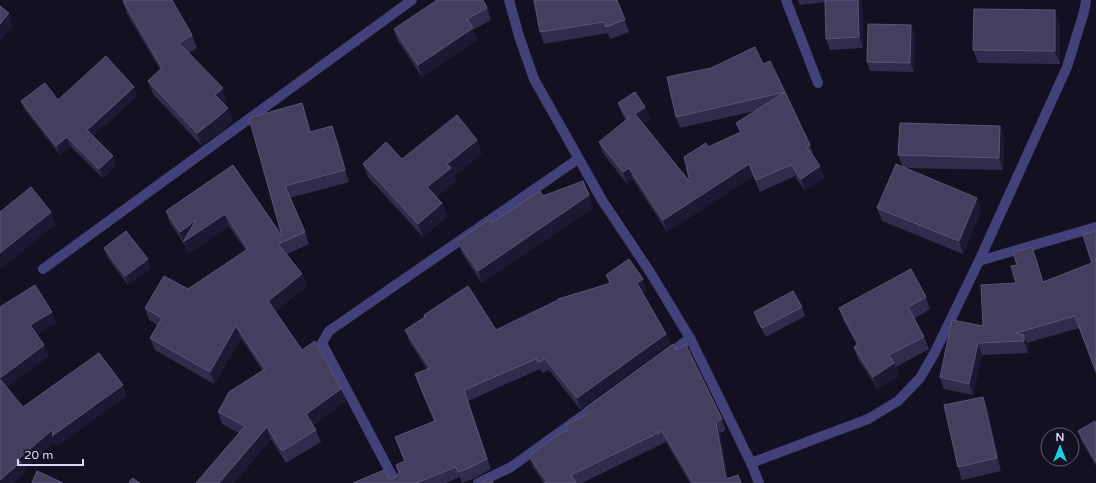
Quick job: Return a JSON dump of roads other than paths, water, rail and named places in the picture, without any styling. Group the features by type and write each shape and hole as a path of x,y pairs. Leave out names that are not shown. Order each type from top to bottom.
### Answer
{"street":[{"path":"43,269 412,0"},
{"path":"510,0 519,36 534,79 602,200 650,272 690,338 751,463 759,483"},
{"path":"786,0 818,83"},
{"path":"751,463 868,419 898,401 920,378 934,354 979,261 1067,67 1084,12 1086,0"},
{"path":"396,483 322,343 329,331 578,159"},
{"path":"979,261 1096,227"},
{"path":"658,361 690,338"},
{"path":"478,483 511,467 607,398"}]}
